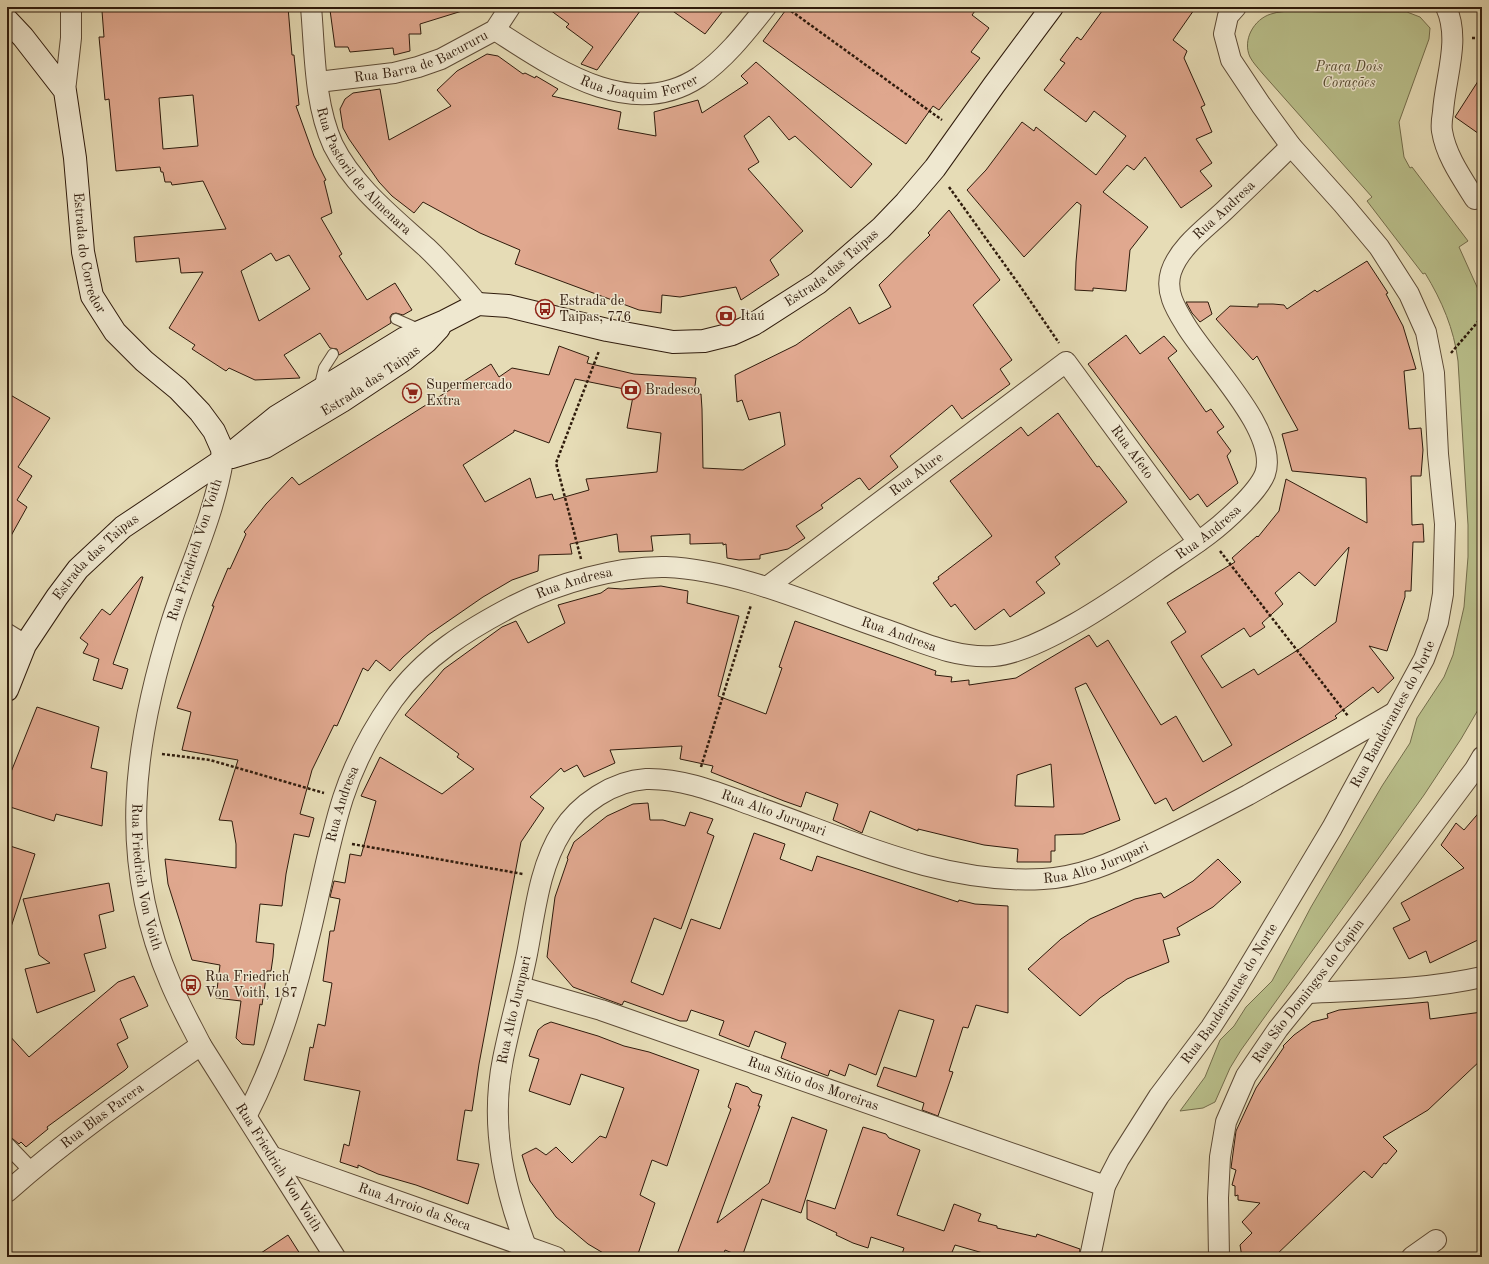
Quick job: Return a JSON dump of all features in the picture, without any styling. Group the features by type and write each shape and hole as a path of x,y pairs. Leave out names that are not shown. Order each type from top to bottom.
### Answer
{"main road":[{"name":"Estrada das Taipas","path":"7,690 16,639 57,597 78,569 123,527 223,460 257,431 319,390 421,330 445,322 478,304 522,309 607,330 673,342 704,341 732,334 754,324 818,283 881,228 935,168 1052,7"},
{"path":"7,20 23,37 66,91"},
{"name":"Estrada do Corredor","path":"66,91 75,158 83,252 92,296 115,332 144,361 178,389 200,412 214,431 222,449 223,460"},
{"name":"Estrada das Taipas","path":"223,460 265,447 342,401 405,359 426,342 445,322"}],"street":[{"path":"66,91 71,38 71,7"},
{"name":"Rua Pastoril de Almenara","path":"311,7 318,82 323,115 333,144 350,172 391,216 446,267 478,304"},
{"name":"Rua Barra de Bacururu","path":"318,82 379,76 418,67 471,44 495,30 510,7"},
{"name":"Rua Joaquim Ferrer","path":"495,30 538,58 587,83 611,91 636,94 658,93 680,87 708,69 736,44 766,7"},
{"path":"1236,7 1228,16 1224,34 1232,60 1261,105 1291,146"},
{"path":"1446,7 1451,17 1454,37 1444,91 1442,130 1447,150 1480,203"},
{"name":"Rua Bandeirantes do Norte","path":"1090,1257 1105,1186 1138,1128 1215,1020 1286,907 1336,822 1427,654 1438,622 1443,594 1445,524 1438,454 1434,372 1426,332 1409,294 1379,247 1291,146"},
{"name":"Rua Andresa","path":"247,1115 263,1084 278,1047 310,935 343,799 355,767 372,733 394,698 411,678 435,654 485,621 524,601 550,590 586,578 637,569 663,567 696,570 762,586 952,652 974,656 999,656 1054,635 1077,622 1127,591 1203,538 1238,508 1265,474 1266,462 1264,442 1252,415 1192,337 1172,302 1169,278 1175,261 1191,242 1291,146"},
{"name":"Rua Afeto","path":"1066,362 1203,538"},
{"name":"Rua Alure","path":"762,586 1066,362"},
{"name":"Rua Friedrich Von Voith","path":"223,460 218,490 178,600 161,654 139,752 135,820 140,872 152,930 170,982 202,1045 336,1257"},
{"name":"Rua Alto Jurupari","path":"528,1252 500,1157 497,1132 498,1096 502,1062 521,986 542,877 553,847 564,827 597,796 619,784 643,779 666,780 695,786 922,864 954,872 1011,880 1046,879 1079,874 1103,867 1130,855 1188,827 1361,732 1396,711"},
{"name":"Rua São Domingos do Capim","path":"1218,1257 1220,1157 1226,1122 1246,1076 1278,1029 1307,994 1476,769 1482,757"},
{"path":"1307,994 1393,988 1465,981 1482,977"},
{"name":"Rua Sítio dos Moreiras","path":"521,986 601,1010 1105,1186"},
{"name":"Rua Blas Parera","path":"7,1192 31,1170 150,1081 202,1045"},
{"path":"7,1145 31,1170"},
{"name":"Rua Arroio da Seca","path":"273,1157 528,1252 556,1257"},
{"path":"1412,1257 1436,1240"}],"lane":[{"path":"396,319 421,330"},
{"path":"319,390 324,368 333,354"}],"path":[{"path":"785,7 944,122"},
{"path":"935,168 1020,286 1059,344 1066,362"},
{"path":"1434,372 1482,317"},
{"path":"586,578 556,463 607,330"},
{"path":"1203,538 1361,732"},
{"path":"695,786 762,586"},
{"path":"139,752 210,760 343,799"},
{"path":"332,841 542,877"}],"green space":[{"name":"Praça Dois Corações","path":"1298,11 1407,12 1420,17 1430,28 1429,39 1399,122 1404,157 1410,168 1412,167 1468,241 1459,247 1482,298 1482,703 1461,739 1424,795 1241,1050 1230,1068 1215,1102 1203,1108 1180,1111 1205,1077 1220,1040 1234,1026 1246,1007 1272,981 1311,907 1382,786 1410,743 1417,718 1444,677 1453,655 1464,607 1468,557 1468,525 1458,361 1454,338 1450,326 1437,294 1425,273 1423,274 1367,201 1372,197 1258,68 1251,59 1248,50 1251,31 1259,20 1271,14 1277,12"}],"building":[{"path":"145,7 288,7 292,55 294,55 299,105 296,106 314,156 326,180 324,181 332,213 321,218 342,254 339,256 367,300 395,283 412,310 403,315 396,313 392,314 390,317 391,323 339,355 337,349 330,348 320,333 284,355 300,378 255,380 229,368 226,371 192,349 195,345 169,328 203,272 181,273 179,258 136,262 134,237 226,229 203,181 172,185 171,182 165,182 163,172 161,172 160,167 116,171 109,99 105,100 99,37 104,37 102,11","holes":["193,95 198,146 163,149 159,98","271,253 276,261 289,255 310,289 259,321 241,271"]},
{"path":"399,7 461,7 462,11 420,24 421,34 409,34 410,51 394,55 393,48 350,52 348,47 335,47 330,10 351,9 351,11"},
{"path":"546,7 643,7 597,70 581,64 593,47 566,27 569,24"},
{"path":"667,7 726,7 705,34"},
{"path":"788,7 978,7 972,15 989,28 971,52 980,58 939,110 933,106 906,144 763,41"},
{"path":"1105,7 1196,7 1173,40 1187,51 1184,58 1205,105 1201,107 1212,132 1196,139 1212,163 1200,171 1212,186 1181,208 1145,157 1134,170 1127,165 1103,192 1148,227 1130,250 1126,291 1093,288 1093,291 1075,290 1081,205 1077,202 1024,257 967,190 986,170 1022,122 1034,131 1036,127 1096,175 1126,136 1094,111 1086,122 1044,90 1065,63 1060,60 1077,37 1081,40"},
{"path":"487,54 498,56 523,74 525,73 535,78 536,76 558,89 552,96 621,112 618,129 656,136 654,112 698,100 702,113 748,83 741,76 756,62 872,164 851,188 795,136 789,140 769,116 744,136 759,162 748,169 803,231 770,260 779,275 741,300 736,287 680,297 662,295 661,313 639,310 515,264 520,250 480,233 423,202 414,213 392,196 379,182 349,139 343,128 340,109 345,99 353,93 380,89 389,140 451,106 437,90 457,71"},
{"path":"1482,75 1482,136 1455,117"},
{"path":"949,210 1000,280 973,305 1012,360 1000,369 1010,384 962,419 952,405 890,456 898,467 869,490 860,478 857,479 821,505 823,508 796,526 805,538 788,549 760,555 760,559 739,560 727,558 726,544 723,545 723,543 690,544 690,534 651,536 653,551 619,552 617,534 570,544 572,554 539,555 538,571 512,580 483,597 428,635 403,657 390,671 376,660 368,671 363,668 337,726 334,725 312,770 300,814 314,818 309,837 294,834 286,874 282,906 260,904 256,942 274,944 273,957 271,971 267,971 254,1045 242,1044 236,1038 241,1001 216,998 220,965 192,960 168,884 165,859 236,868 236,844 232,821 219,820 238,760 182,750 191,712 177,708 214,606 212,606 228,568 230,569 246,534 244,532 266,504 292,477 299,485 491,364 499,377 512,368 549,375 559,346 589,357 587,363 634,374 696,378 694,394 701,394 703,468 743,470 785,445 780,412 749,420 742,400 737,402 735,375 796,345 850,307 859,324 891,307 879,285 930,235 928,233","holes":["575,379 634,391 627,428 661,433 657,472 586,479 589,490 554,500 552,494 536,498 530,478 485,502 463,465 514,432 514,430 549,443"]},
{"path":"1367,261 1388,293 1386,294 1403,326 1416,369 1404,371 1409,429 1421,428 1423,450 1421,476 1411,476 1412,525 1423,524 1424,542 1413,542 1411,591 1405,591 1405,597 1387,651 1369,646 1394,678 1378,693 1373,687 1335,716 1337,718 1173,811 1166,798 1155,804 1086,683 1075,688 1120,820 1083,834 1055,835 1055,851 1051,851 1051,862 1017,862 1018,849 984,845 918,829 918,831 870,811 862,833 833,820 838,804 806,792 801,807 784,801 711,772 713,766 680,759 682,746 610,750 615,763 584,777 577,765 564,772 561,768 530,797 544,808 521,842 479,1064 472,1111 465,1110 457,1160 479,1164 468,1204 416,1185 378,1174 358,1165 358,1168 340,1162 344,1144 349,1146 360,1091 304,1080 310,1047 313,1048 318,1024 325,1026 332,983 323,981 330,931 334,931 340,899 330,897 334,881 345,883 350,854 361,856 376,801 361,796 380,757 442,794 474,769 457,757 459,754 405,715 444,669 502,627 516,621 528,643 565,623 558,605 601,593 608,588 622,589 661,586 688,591 687,603 739,616 718,696 766,714 782,668 779,667 795,621 936,671 935,675 952,677 951,682 969,680 969,685 1016,678 1089,635 1097,647 1108,640 1161,725 1176,716 1203,762 1232,745 1171,642 1186,632 1167,603 1235,562 1232,558 1257,536 1258,537 1279,511 1286,479 1367,523 1366,478 1292,471 1282,434 1298,430 1257,356 1253,360 1216,319 1230,306 1258,307 1258,304 1273,304 1284,305 1287,309 1315,290 1317,292","holes":["1349,547 1336,622 1301,648 1258,675 1254,669 1222,688 1201,656 1244,628 1250,637 1265,627 1262,623 1283,604 1275,593 1299,572 1315,586","1051,764 1054,807 1015,806 1017,775"]},
{"path":"1186,302 1208,302 1212,314 1200,322 1192,313"},
{"path":"1126,335 1140,354 1164,336 1177,351 1168,358 1206,412 1211,409 1224,427 1217,432 1231,451 1227,456 1238,483 1207,507 1198,494 1190,500 1088,364"},
{"path":"7,393 50,418 18,467 32,476 17,500 27,507 7,543"},
{"path":"1058,413 1097,467 1099,466 1127,502 1055,557 1060,564 1036,582 1045,593 1010,617 1004,609 975,630 955,604 951,607 933,583 939,579 938,577 992,536 950,481 1021,427 1028,436"},
{"path":"141,577 143,577 113,664 128,669 122,689 93,680 99,659 83,653 88,644 80,638 102,609 110,615"},
{"path":"37,707 99,727 91,768 107,772 102,826 56,814 54,821 7,806 7,782"},
{"path":"648,803 650,820 663,820 685,826 690,812 713,819 707,833 714,836 681,929 654,918 631,982 663,995 691,919 720,929 754,833 785,844 780,859 812,871 817,856 958,902 959,900 975,904 1008,906 1008,1013 976,1005 968,1028 963,1027 949,1071 953,1072 938,1116 922,1110 924,1103 877,1086 884,1067 916,1077 934,1020 899,1010 876,1075 849,1064 845,1076 830,1070 828,1076 781,1058 786,1043 755,1031 749,1047 719,1035 724,1021 691,1010 687,1021 680,1021 624,1001 622,1005 573,987 547,957 555,897 568,859 567,858 574,842 607,816 633,804"},
{"path":"1482,809 1482,938 1430,963 1426,951 1409,959 1393,928 1410,920 1401,903 1464,868 1441,845 1456,823 1464,830"},
{"path":"7,845 35,854 11,927 7,927"},
{"path":"1218,859 1241,882 1213,907 1177,928 1180,935 1163,940 1169,962 1127,979 1100,998 1080,1016 1028,969 1061,939 1090,919 1135,899 1161,893 1164,898 1193,881"},
{"path":"109,883 114,911 99,915 106,948 84,954 95,991 37,1013 25,969 50,963 39,955 23,899"},
{"path":"134,976 148,1006 120,1019 128,1038 117,1044 128,1067 47,1127 48,1129 26,1147 21,1142 19,1144 7,1136 7,1033 29,1057 118,982"},
{"path":"1428,1002 1430,1019 1482,1012 1482,1059 1428,1110 1383,1137 1397,1151 1386,1164 1384,1163 1372,1178 1364,1171 1274,1257 1242,1257 1240,1245 1252,1233 1242,1222 1260,1203 1238,1200 1238,1195 1235,1196 1235,1186 1232,1185 1236,1170 1231,1168 1236,1131 1256,1088 1284,1047 1283,1046 1294,1035 1312,1022 1328,1018 1327,1014 1339,1010"},
{"path":"551,1022 598,1036 624,1046 649,1052 699,1070 667,1166 652,1160 640,1195 655,1203 637,1257 610,1257 588,1244 556,1217 530,1181 522,1155 536,1148 546,1155 556,1147 572,1163 600,1136 606,1138 624,1088 581,1074 570,1105 529,1091 539,1059 529,1056 538,1030"},
{"path":"736,1083 748,1087 752,1092 762,1095 758,1106 760,1106 717,1223 769,1183 792,1117 827,1130 801,1213 762,1199 742,1257 725,1250 723,1257 676,1257 731,1109 728,1107"},
{"path":"863,1127 886,1134 889,1138 920,1150 897,1215 944,1231 954,1204 981,1214 978,1221 997,1226 997,1228 1036,1237 1037,1234 1080,1249 1079,1257 997,1257 955,1245 950,1257 901,1257 904,1248 871,1237 868,1248 836,1235 837,1233 807,1219 807,1200 835,1209"},
{"path":"288,1235 302,1257 255,1257"}],"place":[{"name":"Estrada de Taipas, 776","path":"545,309"},
{"name":"Itaú","path":"726,316"},
{"name":"Bradesco","path":"631,390"},
{"name":"Supermercado Extra","path":"412,393"},
{"name":"Rua Friedrich Von Voith, 187","path":"191,985"}]}
